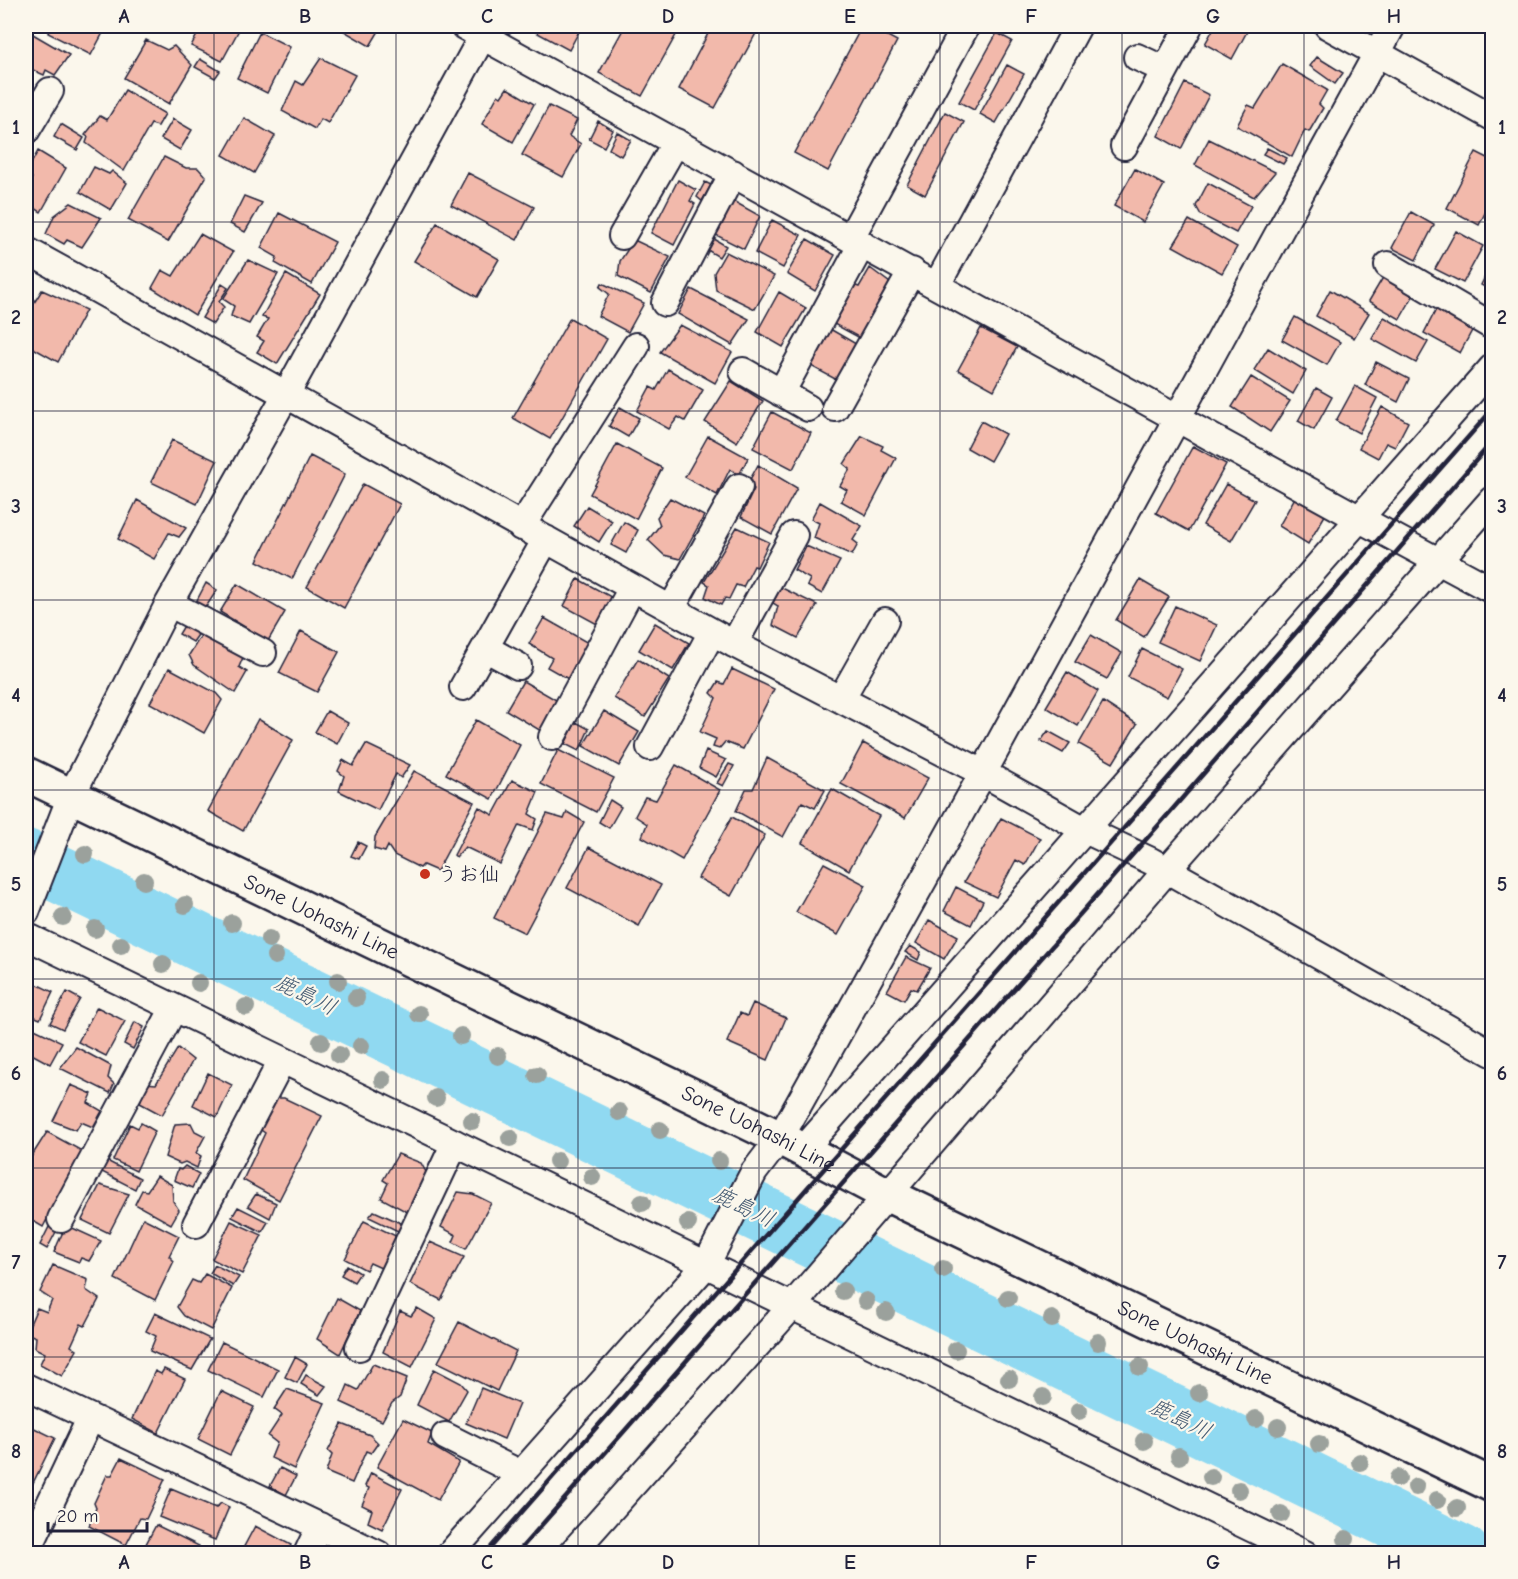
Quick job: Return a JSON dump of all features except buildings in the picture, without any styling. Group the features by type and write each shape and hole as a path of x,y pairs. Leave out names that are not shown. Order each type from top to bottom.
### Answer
{"main road":[{"name":"Sone Uohashi Line","path":"26,774 791,1144 886,1194 1492,1485"}],"street":[{"path":"781,393 966,26"},
{"path":"937,285 1078,26"},
{"path":"1124,146 1189,26"},
{"path":"1328,26 1492,117"},
{"path":"791,1144 983,773 1392,26"},
{"path":"26,912 71,796 169,603 287,393 478,29 676,142 1492,590"},
{"path":"1137,57 1165,70"},
{"path":"26,131 50,91"},
{"path":"622,236 676,142"},
{"path":"665,303 733,173"},
{"path":"26,250 287,393 521,527 723,638 983,773 1085,830 1167,870 1492,1053"},
{"path":"1388,265 1492,326"},
{"path":"836,408 912,271"},
{"path":"521,527 636,346"},
{"path":"450,1554 706,1265 754,1172 791,1144 1085,830 1492,368"},
{"path":"743,371 808,408"},
{"path":"671,609 739,487"},
{"path":"571,1554 782,1301 810,1284 1167,870 1492,501"},
{"path":"650,747 794,535"},
{"path":"463,687 546,539"},
{"path":"552,736 632,588"},
{"path":"169,603 263,653"},
{"path":"841,699 885,621"},
{"path":"485,648 518,666"},
{"path":"26,936 1305,1554"},
{"path":"61,1219 174,1008"},
{"path":"196,1224 282,1060"},
{"path":"359,1347 455,1143"},
{"path":"26,1387 378,1554"},
{"path":"26,1554 90,1419"},
{"path":"445,1436 521,1474"},
{"path":"307,1554 320,1526"}],"waterway":[{"name":"鹿島川","path":"26,858 1462,1554"}],"railway":[{"path":"485,1554 1492,410"},
{"path":"516,1554 1164,819 1492,442"}],"place":[{"name":"うお仙","path":"425,874"}]}
